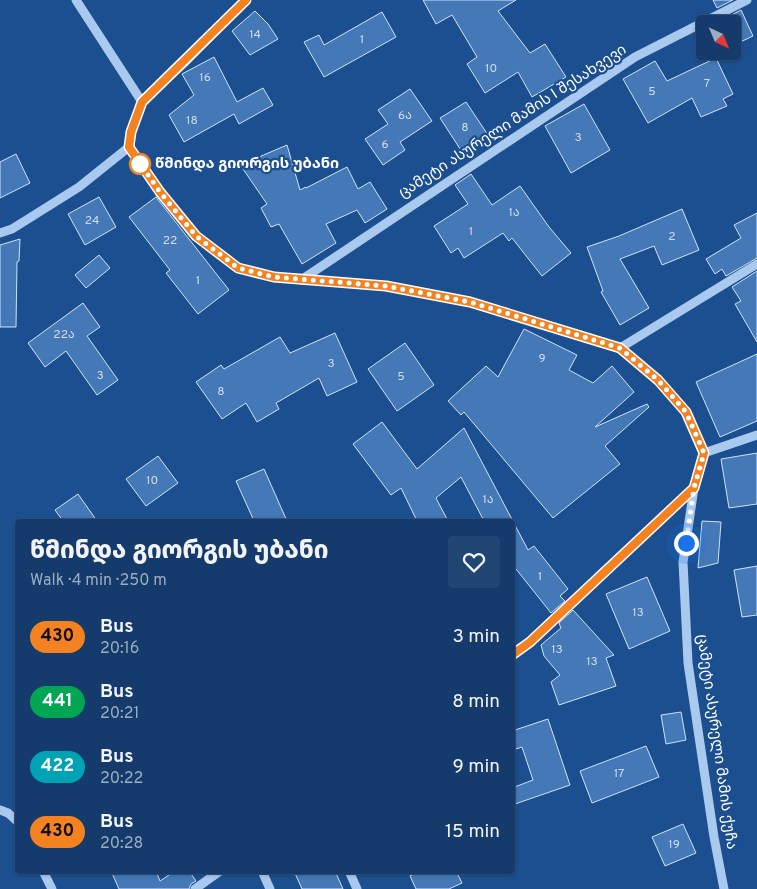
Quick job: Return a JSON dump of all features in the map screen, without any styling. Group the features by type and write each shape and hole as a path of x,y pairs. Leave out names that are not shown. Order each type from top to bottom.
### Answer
{"street":[{"path":"76,0 142,102"},
{"path":"246,0 142,102 131,132 129,147 160,192 196,236 238,268 274,277 386,286 470,302 620,348 658,380 686,412 704,453 757,436"},
{"name":"ცამეტი ასურელი მამის I შესახვევი","path":"301,280 635,57 747,0"},
{"path":"0,233 12,229 79,187 129,147"},
{"path":"620,348 757,264"},
{"name":"ცამეტი ასურელი მამის ქუჩა","path":"704,453 694,488 683,562 688,663 714,837 724,889"},
{"path":"515,653 537,635 694,488"},
{"path":"0,810 8,813 15,819"},
{"path":"44,874 52,889"},
{"path":"195,889 216,874"},
{"path":"263,874 270,889"},
{"path":"350,874 357,889"}],"building":[{"path":"423,0 516,0 498,11 530,53 545,44 566,77 532,97 518,72 485,93 467,64 477,57 452,15 436,24"},
{"path":"713,0 733,0 717,8"},
{"path":"741,10 753,36 741,42 741,15 732,15"},
{"path":"255,11 268,24 278,39 250,55 232,31"},
{"path":"382,12 396,37 324,77 304,42 319,35 324,45"},
{"path":"214,57 237,102 263,88 273,105 239,124 234,114 184,142 169,115 194,95 182,74"},
{"path":"712,60 717,60 733,94 723,99 727,106 701,117 692,98 648,123 623,79 655,61 667,81"},
{"path":"410,89 432,121 400,142 405,150 383,165 365,139 388,124 378,110"},
{"path":"466,102 490,138 464,155 440,118"},
{"path":"584,104 610,150 571,173 545,126"},
{"path":"287,145 300,190 347,167 358,189 370,182 387,209 365,223 357,210 326,224 336,243 302,264 279,224 271,227 261,208 267,204 243,169 259,157"},
{"path":"16,154 30,183 0,198 0,162"},
{"path":"471,174 492,205 520,186 549,227 571,253 542,276 512,238 509,241 503,233 464,258 458,248 451,253 434,226 468,204 455,185"},
{"path":"99,197 116,227 85,245 68,214"},
{"path":"156,197 229,290 198,314 166,273 170,270 129,217"},
{"path":"682,209 699,250 662,265 654,246 620,259 649,308 620,325 601,292 603,291 587,247 619,236"},
{"path":"757,213 757,258 726,276 722,269 715,274 706,259 741,238 734,225"},
{"path":"20,239 19,261 17,262 16,327 0,327 0,245"},
{"path":"99,255 110,268 86,288 75,275"},
{"path":"757,271 757,342 735,304 741,301 732,287"},
{"path":"83,303 100,327 87,336 118,380 97,395 66,351 45,367 28,343"},
{"path":"524,329 577,355 569,370 593,383 612,366 634,392 595,427 647,404 649,407 605,446 620,464 553,518 464,412 461,415 448,401 486,366 498,377"},
{"path":"335,333 357,382 327,396 319,378 276,403 279,409 257,422 246,403 222,419 196,382 221,365 224,369 280,337 290,353"},
{"path":"405,343 434,385 397,411 368,369"},
{"path":"757,354 757,421 720,437 696,382"},
{"path":"382,422 417,469 464,428 512,519 483,519 461,477 436,498 447,519 416,519 401,488 391,495 353,444"},
{"path":"757,453 757,504 729,508 721,459"},
{"path":"158,456 178,483 146,506 126,479"},
{"path":"264,469 286,519 253,519 236,481"},
{"path":"78,494 96,519 62,519 55,510"},
{"path":"702,521 721,522 718,563 698,568"},
{"path":"515,525 528,550 534,546 568,589 560,596 565,601 551,613 515,568"},
{"path":"757,566 757,615 742,617 734,570"},
{"path":"647,577 670,631 629,649 606,594"},
{"path":"573,610 614,655 606,658 616,686 559,705 551,682 560,675 544,656 541,645 561,628 559,623"},
{"path":"681,712 686,740 666,744 661,715"},
{"path":"548,719 570,785 515,804 515,787 533,780 522,747 516,749 515,746 515,730"},
{"path":"646,746 659,777 592,803 580,771"},
{"path":"683,824 696,853 665,866 652,837"},
{"path":"112,874 157,874 160,881 170,874 191,874 196,881 191,884 189,889 119,889"},
{"path":"295,874 336,874 343,889 302,889"},
{"path":"414,874 458,874 462,883 449,889 416,889 410,876"}],"bus line":[{"name":"430","path":"246,0 184,63 142,102 131,132 129,147 160,192 196,236 238,268 274,277 386,286 470,302 620,348 658,380 686,412 704,453 694,488 530,642 515,653"}],"place":[{"name":"წმინდა გიორგის უბანი","path":"140,164"}],"route":[{"path":"140,164 139,162 160,192 196,236 238,268 274,277 386,286 470,302 620,348 658,380 686,412 704,453 694,488 686,543"}]}
